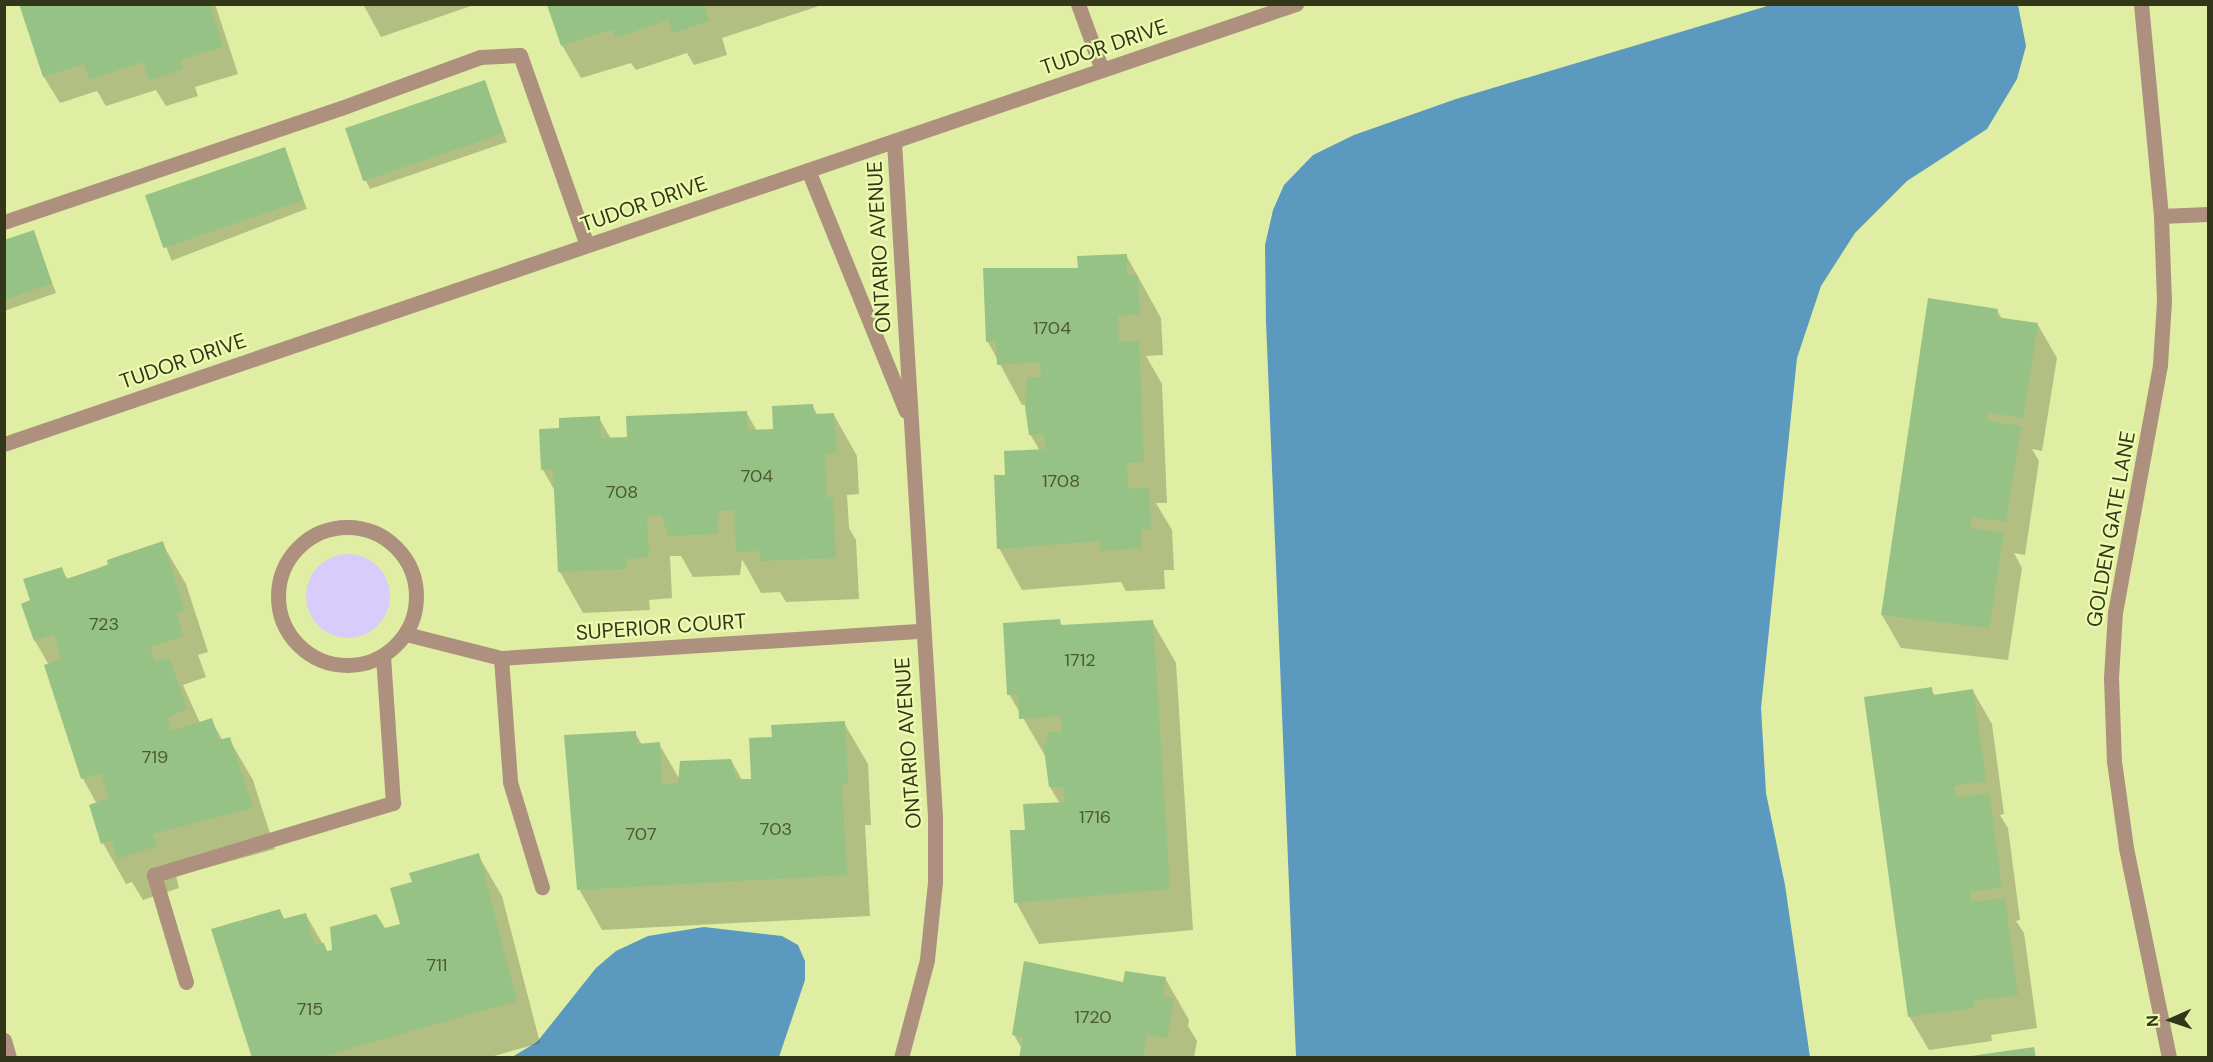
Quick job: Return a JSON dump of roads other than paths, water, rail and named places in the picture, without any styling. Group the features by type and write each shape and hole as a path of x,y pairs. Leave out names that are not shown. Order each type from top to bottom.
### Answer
{"street":[{"path":"1078,4 1102,70"},
{"name":"TUDOR DRIVE","path":"4,444 1296,4"},
{"name":"GOLDEN GATE LANE","path":"2141,4 2161,216 2164,301 2160,365 2115,612 2111,677 2114,760 2126,848 2169,1058"},
{"path":"4,222 341,108 480,57 520,55 587,245"},
{"name":"ONTARIO AVENUE","path":"894,142 921,632 935,816 935,882 927,960 901,1058"},
{"name":"ONTARIO AVENUE","path":"808,170 910,422"},
{"path":"2161,216 2208,214"},
{"path":"353,526 376,532 396,546 410,565 417,588 415,612 406,634 383,656 361,664 345,665 314,658 295,643 282,623 277,600 280,576 291,554 308,538 330,528 353,526"},
{"name":"SUPERIOR COURT","path":"406,634 501,658 921,632"},
{"path":"186,982 154,875 393,803 383,656"},
{"path":"501,658 510,782 542,887"},
{"path":"4,1040 9,1058"}],"water":[{"path":"1774,4 2018,5 2026,46 2017,79 1987,129 1907,181 1855,233 1821,286 1797,358 1761,708 1766,793 1785,885 1810,1057 1296,1057 1266,321 1265,245 1273,210 1284,185 1313,155 1354,135 1456,99"},
{"path":"704,927 782,936 798,945 805,961 805,980 779,1057 512,1057 537,1042 596,968 616,951 648,936"}]}
